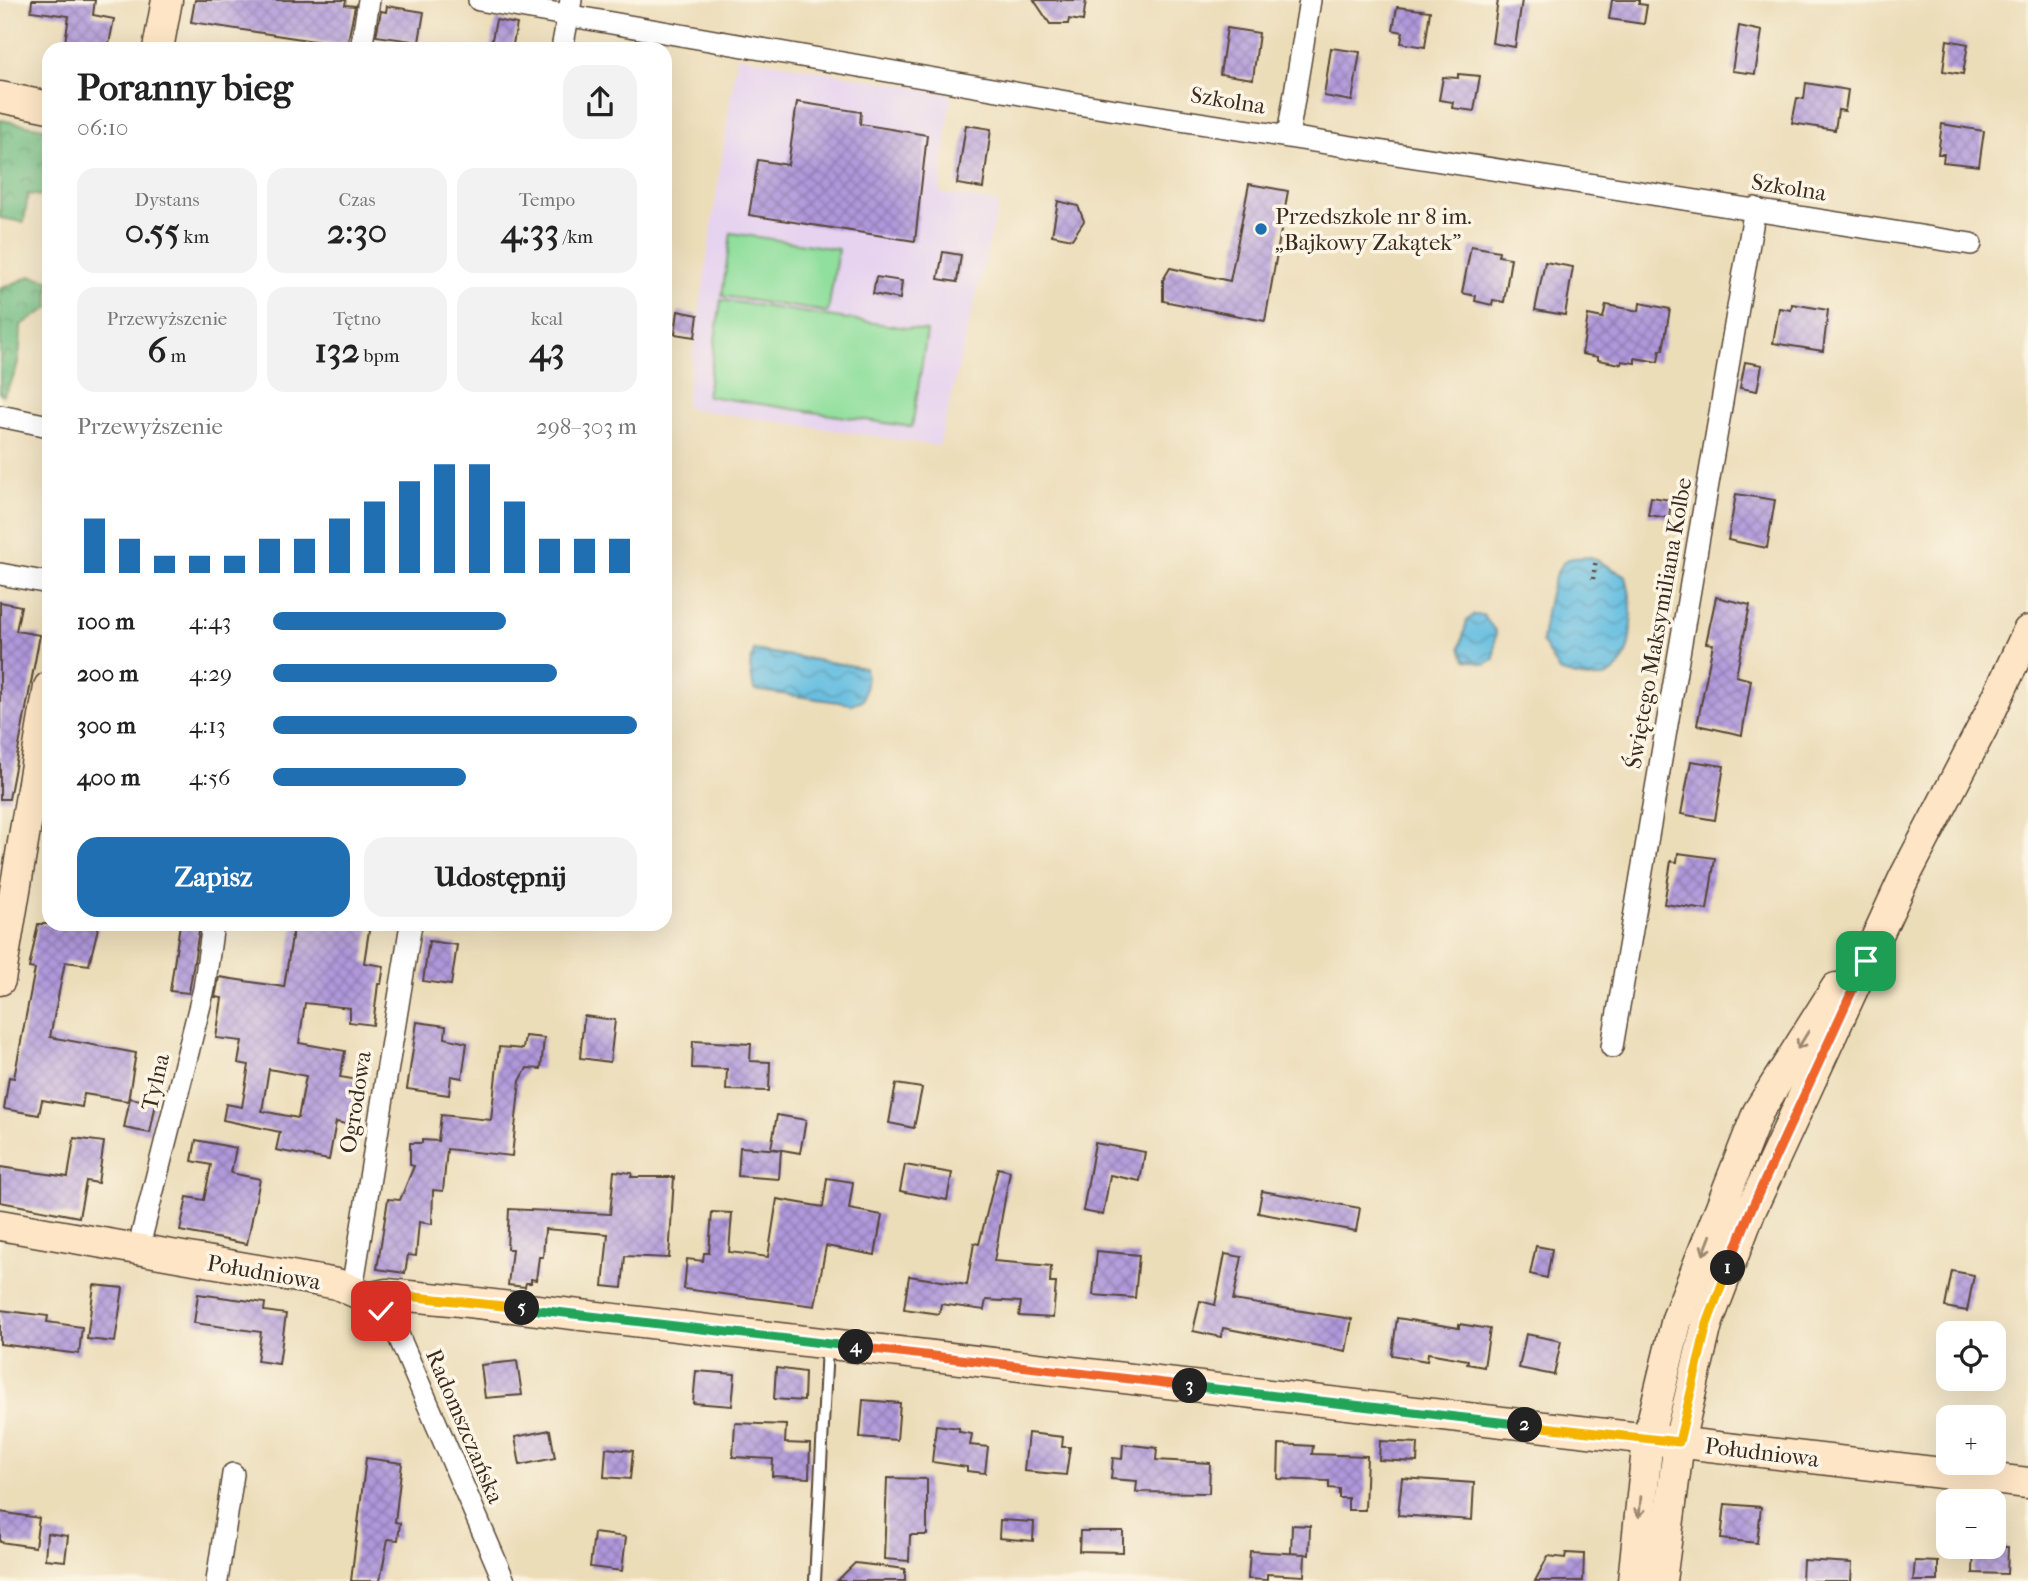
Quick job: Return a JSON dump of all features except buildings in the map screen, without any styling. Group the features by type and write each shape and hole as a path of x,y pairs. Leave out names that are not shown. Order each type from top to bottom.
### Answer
{"street":[{"path":"159,42 167,0"},
{"path":"362,42 369,0"},
{"name":"Szkolna","path":"479,0 569,8 1070,103 1755,208 1971,244"},
{"path":"1288,136 1310,0"},
{"path":"563,42 569,8"},
{"path":"0,97 42,106"},
{"name":"Świętego Maksymiliana Kolbe","path":"1612,1047 1755,208"},
{"path":"0,416 42,421"},
{"path":"0,574 42,582"},
{"path":"1661,1581 1679,1442 1707,1324 1750,1212 1904,878 1989,715 2028,631"},
{"path":"0,980 42,729"},
{"path":"1633,1581 1648,1439 1678,1320 1758,1112 1904,878"},
{"name":"Tylna","path":"138,1250 204,989 212,931"},
{"name":"Ogrodowa","path":"360,1293 410,931"},
{"name":"Południowa","path":"0,1225 337,1284 360,1293 827,1337 1648,1439 2028,1483"},
{"name":"Radomszczańska","path":"360,1293 396,1329 504,1581"},
{"path":"217,1581 233,1474"}],"lane":[{"path":"815,1581 827,1337"}],"path":[{"path":"1593,579 1596,559"}],"shaded area":[{"path":"737,56 951,94 940,193 999,203 939,446 685,408"}],"green space":[{"path":"0,120 42,128 42,196 28,194 24,222 0,218"},
{"path":"731,233 838,249 828,312 722,296"},
{"path":"31,276 42,278 42,312 21,325 16,370 3,395 0,394 0,289"},
{"path":"721,300 927,331 912,427 707,396"}],"water":[{"path":"1591,557 1626,576 1630,601 1631,631 1624,658 1617,669 1602,678 1559,671 1542,642 1557,572 1569,559"},
{"path":"1474,615 1483,615 1496,632 1494,659 1485,664 1466,660 1460,648 1467,620"},
{"path":"754,650 865,668 867,678 863,700 852,704 754,690 750,667"}],"place":[{"name":"Przedszkole nr 8 im. „Bajkowy Zakątek”","path":"1261,229"}],"route":[{"path":"381,1311 369,1298 387,1294 451,1300 1679,1442 1707,1324 1750,1212 1866,961"}]}
